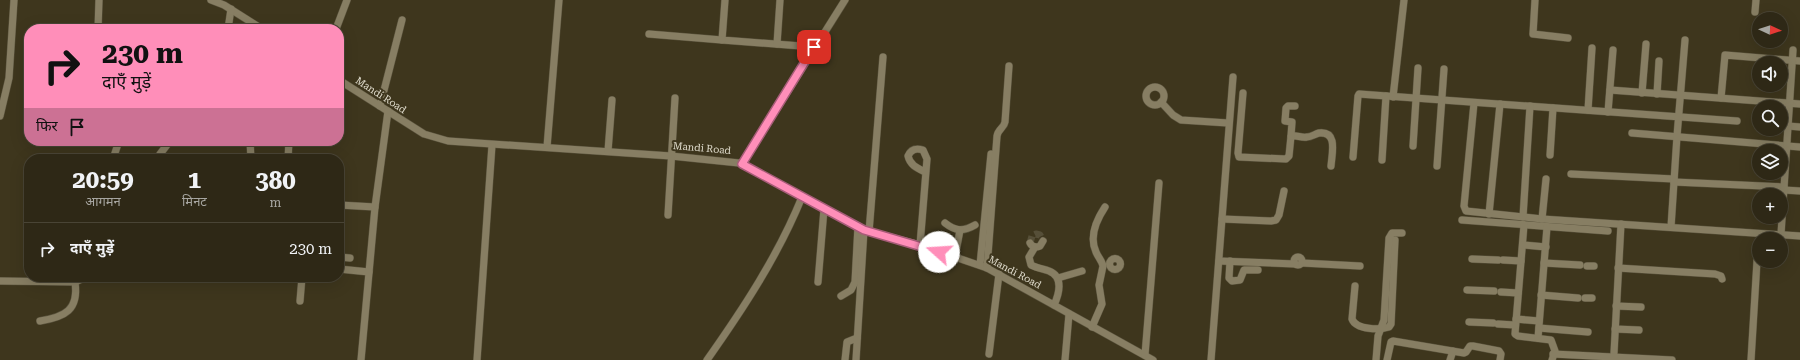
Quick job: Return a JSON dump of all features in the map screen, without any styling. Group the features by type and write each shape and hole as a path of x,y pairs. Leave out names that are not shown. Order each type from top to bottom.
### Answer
{"street":[{"path":"0,116 9,78 14,0"},
{"path":"98,24 100,0"},
{"path":"211,0 231,9 250,24"},
{"path":"338,24 347,0"},
{"path":"547,147 559,0"},
{"path":"722,40 725,0"},
{"path":"776,44 780,0"},
{"path":"742,164 814,47 845,0"},
{"path":"1382,160 1404,0"},
{"path":"1535,0 1533,34 1568,38"},
{"path":"1755,12 1756,0"},
{"path":"229,24 231,9"},
{"path":"380,106 402,20"},
{"path":"649,34 814,47"},
{"path":"1671,227 1678,116 1685,40"},
{"path":"1642,93 1646,44"},
{"path":"1588,110 1592,48"},
{"path":"1608,112 1613,50"},
{"path":"1793,50 1788,126 1800,127"},
{"path":"1721,98 1725,55 1800,61"},
{"path":"856,360 864,229 883,57"},
{"path":"1657,94 1659,61"},
{"path":"984,266 997,136 998,131 1006,122 1009,66"},
{"path":"1413,146 1418,68"},
{"path":"1437,166 1444,69"},
{"path":"1211,360 1228,123 1233,77"},
{"name":"Mandi Road","path":"344,83 424,134 448,141 734,161 864,229 920,245 984,266 1153,360"},
{"path":"1610,90 1800,104"},
{"path":"1243,93 1238,153 1239,157 1286,159 1289,156 1292,122 1285,121 1285,112 1288,106 1295,106"},
{"path":"1353,157 1358,95 1737,121"},
{"path":"668,215 675,98"},
{"path":"608,151 612,100"},
{"path":"1161,102 1178,119 1228,123"},
{"path":"1474,102 1465,209 1547,227 1608,231"},
{"path":"1489,214 1500,104"},
{"path":"1530,106 1523,245 1515,322 1516,336 1551,340 1553,355"},
{"path":"1550,155 1554,108"},
{"path":"1230,109 1242,110"},
{"path":"362,360 375,207 388,111"},
{"path":"1291,136 1307,137 1319,133 1329,134 1333,140 1331,166"},
{"path":"1632,133 1765,144"},
{"path":"477,360 492,144"},
{"path":"160,154 166,146"},
{"path":"1788,146 1800,147"},
{"path":"984,266 991,154"},
{"path":"920,245 925,172"},
{"path":"1571,174 1784,188 1785,180"},
{"path":"1542,219 1546,179"},
{"path":"1145,356 1159,183"},
{"path":"1788,189 1800,191"},
{"path":"1222,219 1276,220 1279,215 1284,191"},
{"path":"707,360 734,321 777,251 802,197"},
{"path":"344,205 375,207"},
{"path":"1092,327 1102,304 1099,285 1107,266 1095,251 1094,236 1097,221 1105,207"},
{"path":"818,282 824,209"},
{"path":"1462,220 1524,221 1542,219 1752,232"},
{"path":"944,222 956,230 965,230 975,225"},
{"path":"1614,353 1621,224"},
{"path":"1538,338 1547,227"},
{"path":"841,296 851,290 855,282 864,229"},
{"path":"955,257 960,230"},
{"path":"1376,360 1378,336 1384,320 1390,236 1395,232 1402,233"},
{"path":"1788,235 1800,236"},
{"path":"1043,240 1040,246 1032,245 1029,257 1031,265 1051,272 1058,278 1060,288 1054,305"},
{"path":"1355,286 1352,319 1354,324 1358,326 1381,328 1389,327 1391,324 1395,240"},
{"path":"1523,245 1546,247"},
{"path":"344,257 350,258"},
{"path":"1472,259 1521,261"},
{"path":"1219,261 1360,266"},
{"path":"1230,261 1229,278 1232,281 1240,280 1244,270 1258,270"},
{"path":"1544,263 1587,266"},
{"path":"1618,268 1715,274 1720,276 1722,279"},
{"path":"1751,360 1757,268"},
{"path":"344,270 369,272"},
{"path":"1058,278 1082,271"},
{"path":"989,354 999,274"},
{"path":"0,281 24,279"},
{"path":"40,321 60,317 68,312 77,297 75,282"},
{"path":"300,301 302,282"},
{"path":"1467,290 1518,293"},
{"path":"1541,295 1585,298"},
{"path":"1616,306 1641,307"},
{"path":"1065,360 1069,314"},
{"path":"1469,322 1496,324 1515,322 1588,332"},
{"path":"1615,329 1639,330"},
{"path":"845,360 847,342 857,338"},
{"path":"1387,360 1392,340 1418,346 1430,346 1466,353 1470,346 1473,346 1499,351 1501,354 1500,360"},
{"path":"1553,355 1560,350 1631,354"},
{"path":"1450,360 1453,351"},
{"path":"1553,355 1672,360"}],"tunnel":[{"path":"1030,243 1032,236 1036,234 1040,235 1043,241"}],"route":[{"path":"814,47 742,164 864,230 920,245 939,252"}]}
